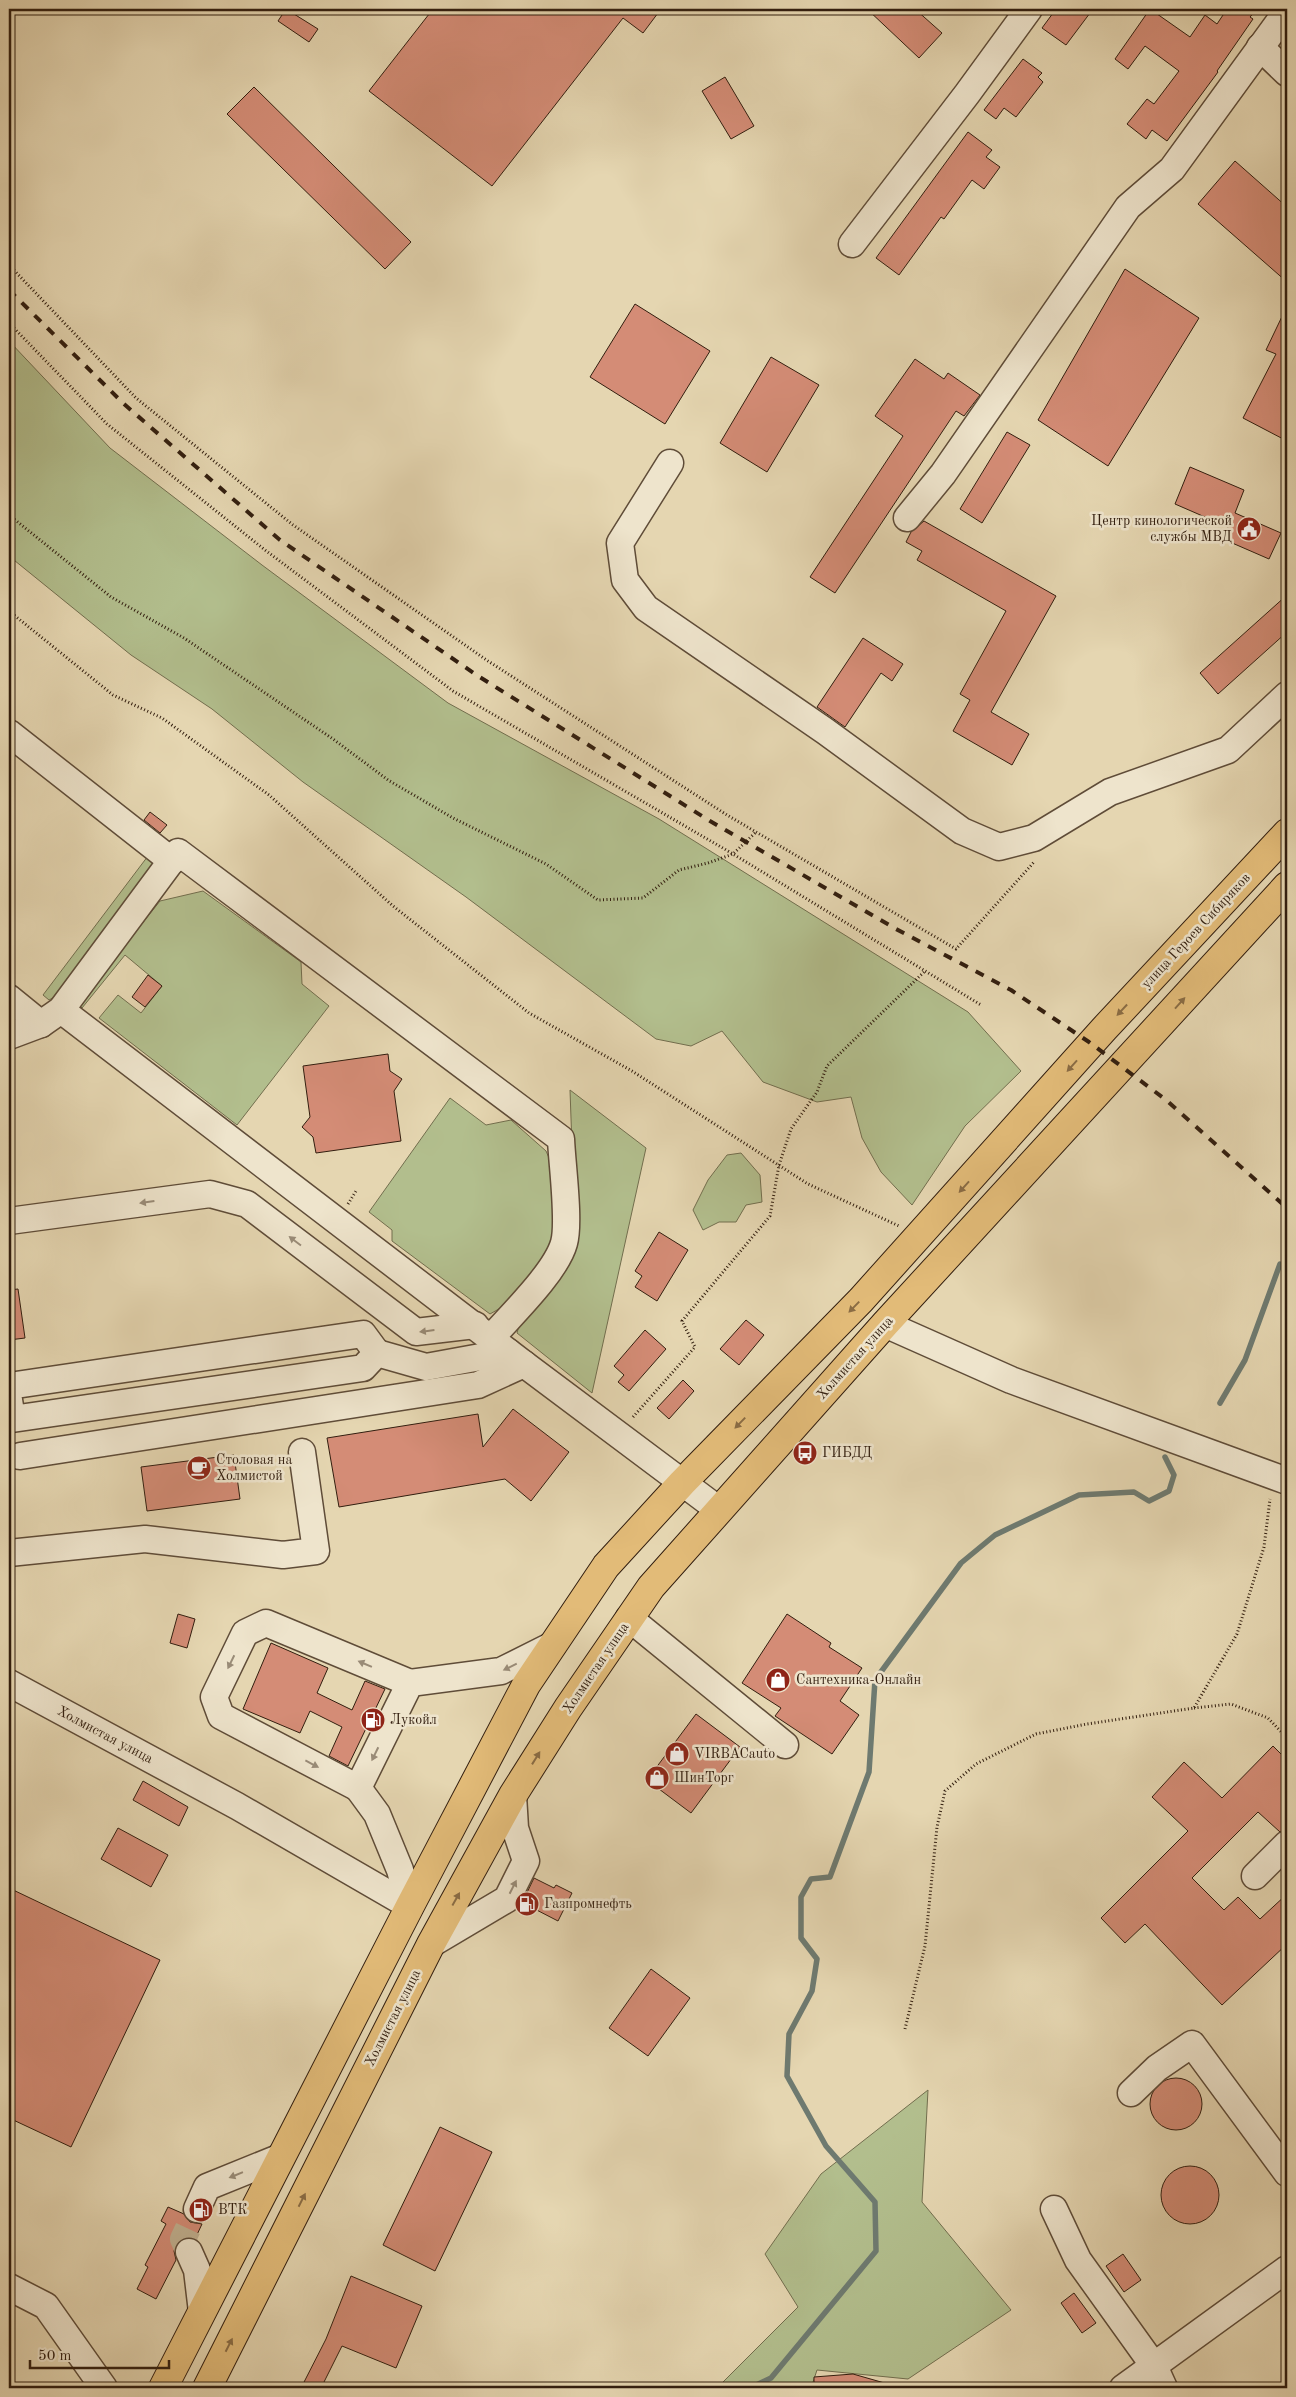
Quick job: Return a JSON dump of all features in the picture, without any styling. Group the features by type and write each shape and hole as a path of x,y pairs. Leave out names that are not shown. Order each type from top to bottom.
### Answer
{"highway":[{"name":"улица Героев Сибиряков","path":"921,1235 1104,1029 1287,833"},
{"name":"Холмистая улица","path":"207,2388 431,1944 513,1795 568,1708 651,1587 885,1324 1285,891"},
{"path":"163,2388 410,1906 526,1685 606,1566 682,1483 861,1300 921,1235"}],"street":[{"path":"852,244 967,94 1029,9"},
{"path":"907,518 943,474 1128,207 1172,169 1287,11"},
{"path":"1260,47 1287,73"},
{"path":"670,462 620,543 625,580 646,608 825,731 962,831 999,847 1034,838 1110,792 1228,750 1287,695"},
{"path":"9,733 172,861"},
{"path":"9,1036 51,1017 178,852 561,1139 566,1224 564,1243 554,1264 500,1345 478,1385 20,1456"},
{"path":"9,998 51,1017 421,1284 617,1435 719,1510"},
{"path":"9,1221 210,1194 247,1204 416,1332 500,1345"},
{"path":"885,1324 1011,1380 1280,1478"},
{"path":"9,1386 363,1334 377,1353 426,1367 500,1345"},
{"path":"9,1400 12,1419 363,1368 377,1353"},
{"path":"78,1409 83,1446"},
{"path":"9,1553 145,1539 283,1554 316,1551 302,1452"},
{"path":"629,1618 785,1745"},
{"path":"410,1906 400,1870 377,1814 358,1788 221,1716 214,1697 245,1633 266,1623 410,1683 501,1671 553,1645"},
{"name":"Холмистая улица","path":"9,1683 237,1806 410,1906"},
{"path":"358,1788 410,1683"},
{"path":"431,1944 507,1899 526,1861 515,1828 513,1795"},
{"path":"1255,1876 1287,1844"},
{"path":"1132,2093 1157,2068 1192,2044 1287,2173"},
{"path":"196,2209 207,2187 281,2157"},
{"path":"1054,2209 1078,2260 1159,2377"},
{"path":"189,2252 197,2270 202,2312"},
{"path":"1123,2388 1159,2377 1287,2269"},
{"path":"9,2287 46,2306 104,2388"}],"path":[{"path":"9,265 136,398 293,525 488,661 756,832 956,949 1037,859 1034,838"},
{"path":"9,323 107,424 265,550 454,691 733,854 981,1005"},
{"path":"9,515 111,597 184,638 333,739 388,780 453,818 546,864 598,900 644,898 679,870 708,863 733,854 756,832"},
{"path":"9,611 113,695 162,718 269,795 393,906 529,1013 632,1071 808,1184 921,1235"},
{"path":"617,1435 696,1346 682,1321 770,1216 779,1165 791,1129 817,1092 826,1066 925,971"},
{"path":"1194,1708 1236,1634 1264,1546 1280,1478"},
{"path":"905,2029 925,1946 937,1827 945,1791 976,1764 1036,1734 1087,1724 1231,1704 1268,1718 1287,1738"}],"green space":[{"path":"9,341 110,448 262,565 448,703 659,819 968,1012 1021,1071 965,1126 912,1205 881,1172 862,1138 851,1097 817,1102 763,1082 722,1031 691,1046 656,1039 466,897 303,782 212,709 131,655 9,556"},
{"path":"151,852 156,861 58,995 49,1000 43,995"},
{"path":"203,891 301,962 302,984 329,1006 237,1125 99,1018 118,995 141,1013 162,986 125,955 82,1008 78,1004 160,901"},
{"path":"570,1090 646,1148 592,1393 517,1333 520,1322 575,1231"},
{"path":"450,1098 486,1125 511,1120 546,1151 553,1167 557,1226 551,1247 537,1268 504,1306 490,1314 392,1241 392,1230 369,1212"},
{"path":"741,1153 760,1175 762,1202 746,1205 736,1222 719,1222 703,1230 693,1210 708,1180 727,1155"},
{"path":"928,2090 922,2202 1011,2310 908,2379 817,2370 811,2388 722,2388 723,2382 798,2307 765,2254 821,2174"}],"building":[{"path":"286,9 318,29 309,42 278,21"},
{"path":"433,9 661,9 643,33 623,18 492,186 369,91"},
{"path":"867,9 915,9 942,33 919,58"},
{"path":"1056,9 1093,9 1066,45 1042,28"},
{"path":"1150,9 1190,37 1205,15 1217,24 1227,9 1257,9 1250,17 1253,19 1218,72 1167,141 1152,130 1146,139 1127,124 1147,99 1154,104 1179,71 1145,46 1128,69 1115,59"},
{"path":"1023,59 1042,73 1038,77 1043,82 1016,117 1004,108 996,119 984,110"},
{"path":"725,77 754,126 731,139 702,91"},
{"path":"254,87 411,242 385,269 227,114"},
{"path":"968,132 992,150 986,157 1000,167 984,189 972,180 944,219 941,217 899,275 876,258"},
{"path":"1235,161 1287,207 1287,282 1198,204"},
{"path":"1125,269 1199,318 1108,466 1038,420"},
{"path":"635,304 710,351 665,424 590,377"},
{"path":"1287,306 1287,441 1243,418 1276,354 1266,350"},
{"path":"771,357 819,385 767,472 720,443"},
{"path":"915,359 944,379 948,373 980,395 964,416 956,411 835,593 810,577 903,436 875,416"},
{"path":"1007,432 1030,445 982,523 960,509"},
{"path":"1190,467 1244,490 1235,513 1281,533 1269,559 1223,539 1228,527 1175,504"},
{"path":"924,521 1056,596 991,712 1029,734 1012,765 953,731 970,700 960,694 1006,611 917,560 922,551 906,542 911,532"},
{"path":"1287,595 1287,632 1218,694 1200,673"},
{"path":"863,638 903,664 892,681 881,673 845,727 817,707"},
{"path":"150,812 167,825 160,833 144,820"},
{"path":"148,975 162,986 145,1007 132,997"},
{"path":"388,1054 390,1071 402,1079 394,1091 401,1141 316,1153 313,1137 302,1127 310,1117 303,1066"},
{"path":"659,1232 688,1250 657,1301 635,1287 642,1276 635,1271"},
{"path":"18,1289 25,1338 9,1340 9,1290"},
{"path":"746,1320 764,1335 739,1365 720,1349"},
{"path":"645,1330 666,1349 629,1391 618,1382 624,1375 614,1366"},
{"path":"683,1380 694,1391 669,1419 657,1408"},
{"path":"513,1409 569,1452 531,1501 505,1479 339,1507 327,1438 478,1414 483,1447"},
{"path":"234,1455 240,1499 147,1511 141,1467"},
{"path":"178,1614 195,1619 187,1648 170,1643"},
{"path":"787,1614 831,1643 829,1647 862,1668 840,1701 859,1715 832,1754 775,1716 781,1708 742,1683"},
{"path":"271,1643 328,1668 317,1693 352,1710 365,1681 385,1689 348,1766 329,1756 342,1727 310,1711 300,1733 243,1709"},
{"path":"696,1714 740,1747 691,1813 647,1780"},
{"path":"1273,1746 1287,1760 1287,1829 1280,1832 1258,1812 1192,1878 1224,1910 1238,1897 1260,1919 1287,1894 1287,1944 1222,2005 1145,1924 1125,1943 1101,1918 1188,1831 1152,1797 1184,1762 1222,1798"},
{"path":"143,1781 188,1807 179,1826 133,1800"},
{"path":"118,1828 168,1855 151,1887 101,1859"},
{"path":"534,1878 554,1888 556,1885 572,1893 558,1921 525,1904 524,1907 521,1905"},
{"path":"9,1888 160,1960 71,2147 9,2118"},
{"path":"651,1969 690,1998 648,2056 609,2028"},
{"path":"1171,2078 1181,2078 1195,2085 1202,2099 1202,2109 1195,2123 1181,2130 1171,2130 1161,2126 1154,2119 1150,2109 1150,2099 1154,2089 1161,2082"},
{"path":"440,2127 492,2152 435,2271 383,2245"},
{"path":"1190,2166 1201,2168 1214,2179 1219,2195 1217,2206 1206,2219 1190,2224 1179,2222 1166,2211 1161,2195 1163,2184 1174,2171"},
{"path":"168,2207 184,2214 190,2222 202,2224 195,2239 188,2236 177,2244 174,2251 176,2260 156,2299 137,2289 148,2267 145,2265 166,2224 161,2221"},
{"path":"1123,2254 1141,2280 1124,2292 1106,2266"},
{"path":"351,2276 422,2306 396,2368 342,2346 321,2388 301,2388 326,2339"},
{"path":"1074,2293 1096,2323 1082,2333 1061,2303"},
{"path":"853,2374 888,2384 888,2388 814,2388 814,2377"}],"waterway":[{"path":"1220,1403 1245,1360 1280,1264"},
{"path":"750,2388 771,2378 876,2251 875,2202 826,2146 787,2076 789,2034 812,1991 817,1959 801,1938 801,1897 811,1879 830,1877 869,1772 875,1680 961,1563 995,1535 1079,1495 1134,1492 1149,1501 1169,1491 1174,1475 1165,1457"}],"tunnel":[{"path":"189,2252 183,2239 197,2209"}],"railway":[{"path":"9,290 124,404 280,540 478,676 710,821 896,929 1011,990 1089,1042 1166,1100 1287,1208"}],"place":[{"name":"Центр кинологической службы МВД","path":"1249,529"},
{"name":"ГИБДД","path":"805,1453"},
{"name":"Столовая на Холмистой","path":"199,1468"},
{"name":"Сантехника-Онлайн","path":"778,1680"},
{"name":"Лукойл","path":"373,1720"},
{"name":"VIRBACauto","path":"677,1754"},
{"name":"ШинТорг","path":"657,1778"},
{"name":"Газпромнефть","path":"527,1904"},
{"name":"ВТК","path":"201,2210"}]}
